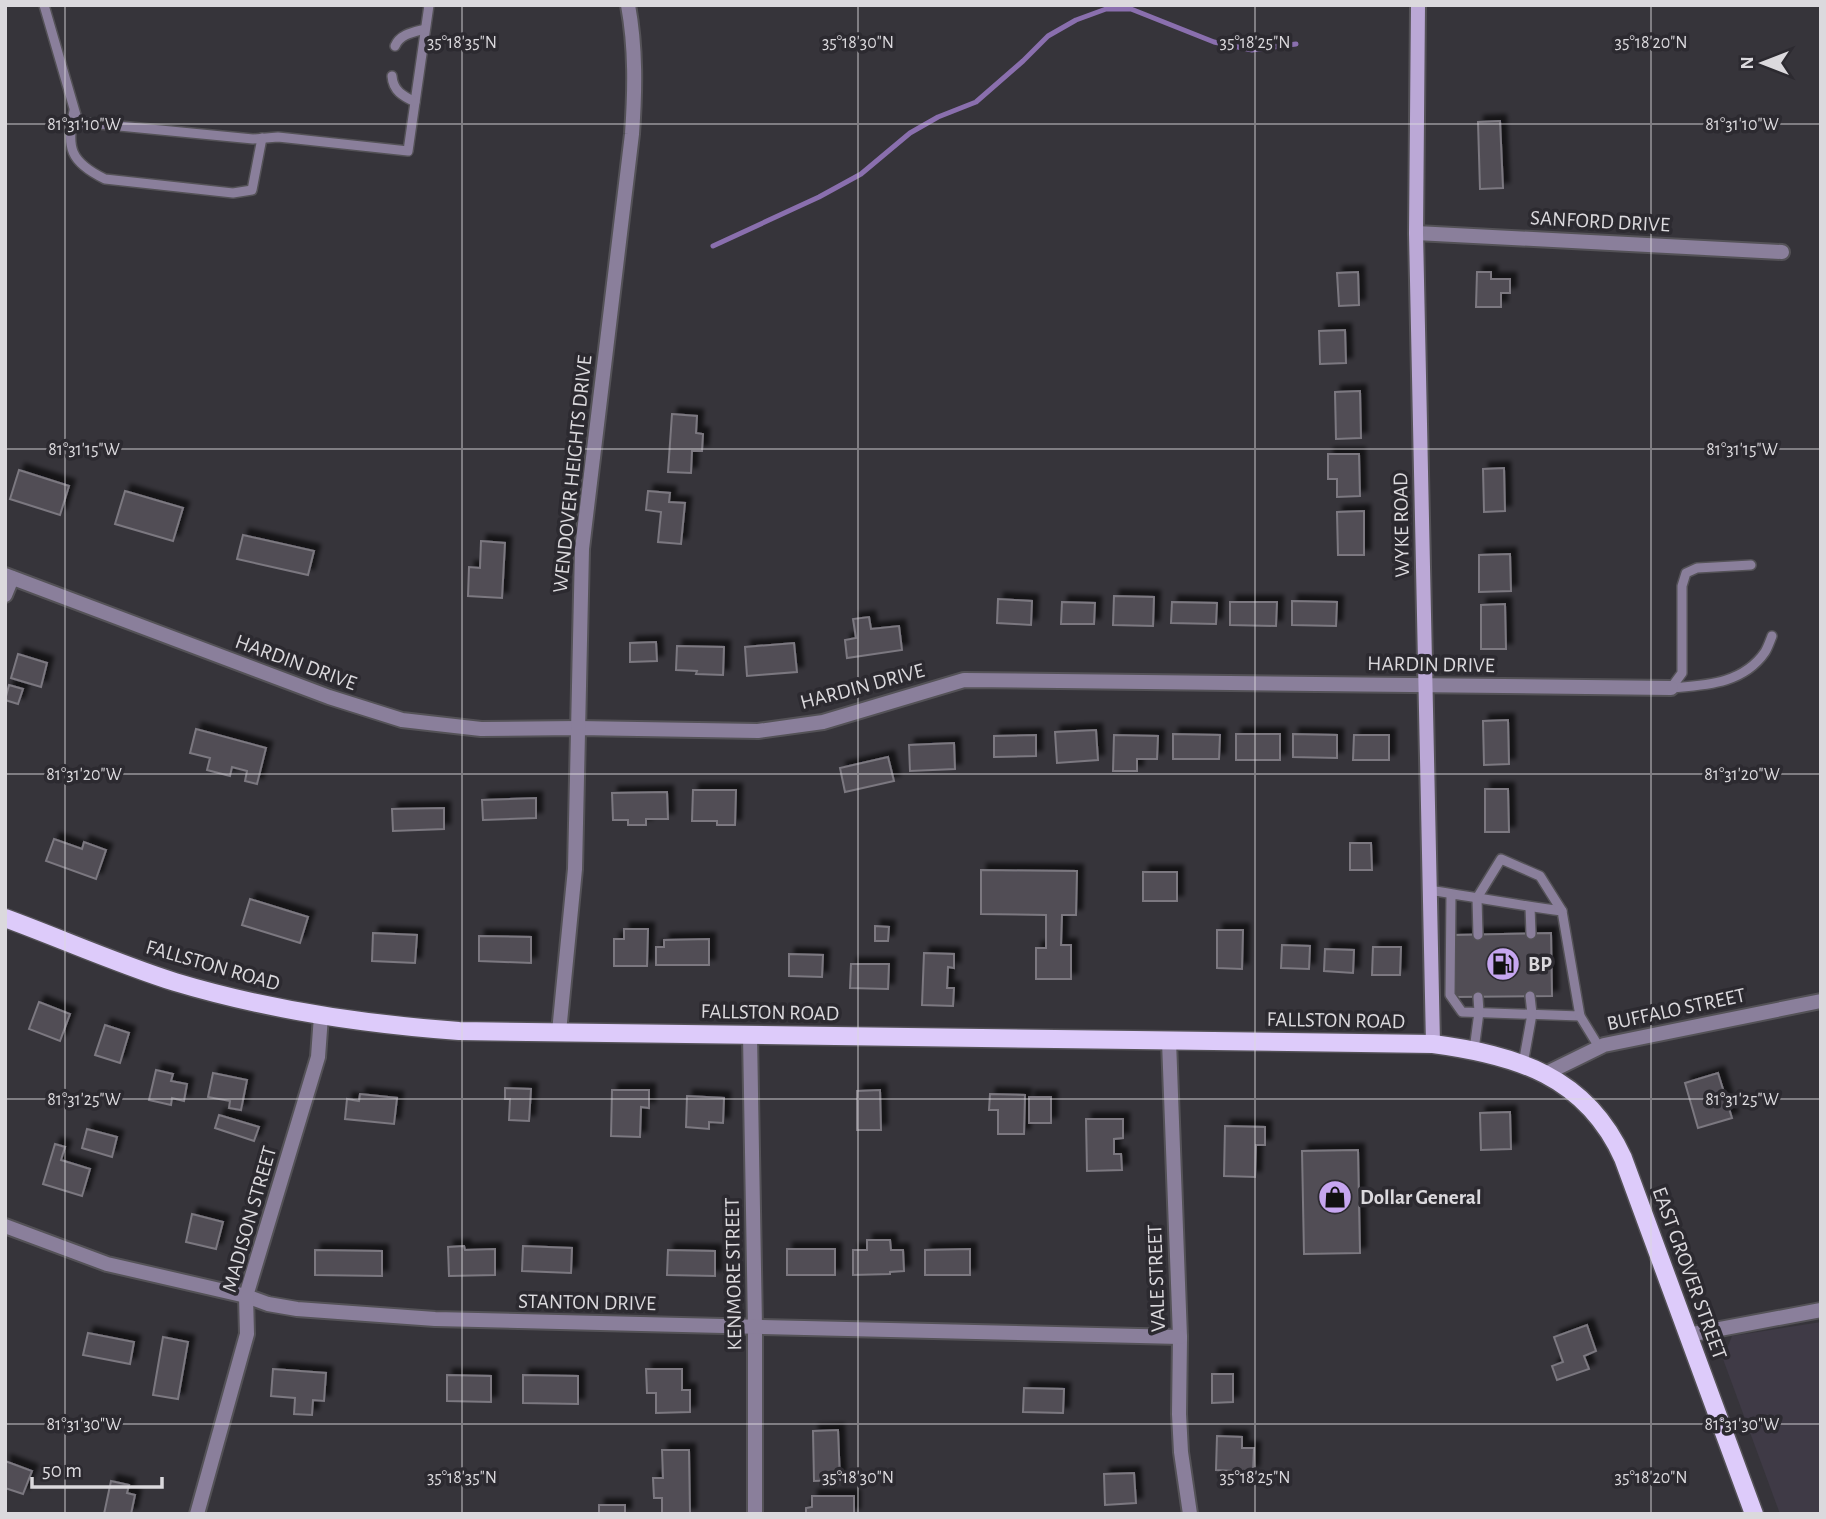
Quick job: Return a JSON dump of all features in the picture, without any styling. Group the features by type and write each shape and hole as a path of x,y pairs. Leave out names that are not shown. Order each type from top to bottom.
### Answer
{"main road":[{"name":"WYKE ROAD","path":"1418,5 1416,233 1433,1044"},
{"name":"FALLSTON ROAD","path":"5,918 174,981 321,1016 396,1026 458,1031 1433,1044 1474,1050 1522,1064 1545,1074"},
{"name":"EAST GROVER STREET","path":"1545,1074 1591,1106 1615,1139 1754,1514"}],"street":[{"name":"WENDOVER HEIGHTS DRIVE","path":"559,1032 575,869 582,549 632,134 635,71 628,5"},
{"name":"SANFORD DRIVE","path":"1416,233 1782,252"},
{"name":"HARDIN DRIVE","path":"9,576 329,697 402,720 481,729 758,731 822,722 964,680 1671,688"},
{"path":"5,595 9,576"},
{"name":"BUFFALO STREET","path":"1545,1074 1599,1047 1821,1001"},
{"name":"MADISON STREET","path":"197,1514 247,1334 246,1296 318,1057 321,1016"},
{"name":"KENMORE STREET","path":"750,1035 755,1514"},
{"name":"VALE STREET","path":"1168,1041 1180,1337 1179,1414 1181,1452 1190,1514"},
{"name":"STANTON DRIVE","path":"5,1226 107,1264 297,1309 435,1319 1180,1337"},
{"path":"1688,1335 1821,1310"}],"lane":[{"path":"44,5 78,122 253,139 278,137 408,151 429,5"},
{"path":"396,46 398,40 425,29"},
{"path":"392,76 400,94 415,102"},
{"path":"75,110 70,147 90,171 105,179 233,194 252,190 262,138"},
{"path":"1671,688 1682,673 1682,586 1686,573 1697,568 1751,565"},
{"path":"1671,688 1716,684 1745,672 1765,652 1772,636"},
{"path":"1478,935 1477,898 1502,859 1540,876 1562,911 1580,1016 1599,1047"},
{"path":"1429,890 1562,911"},
{"path":"1451,894 1450,995 1462,1012 1580,1016"},
{"path":"1530,906 1531,934"},
{"path":"1431,962 1450,966"},
{"path":"1522,1064 1532,1014 1530,996"},
{"path":"1474,1050 1479,1012 1478,997"}],"shaded area":[{"path":"1821,1322 1821,1514 1780,1514 1723,1359 1732,1336"}],"building":[{"path":"1500,121 1503,188 1480,189 1478,122"},
{"path":"1358,272 1359,305 1339,306 1337,273"},
{"path":"1477,272 1491,272 1491,279 1510,279 1510,293 1501,293 1501,307 1476,307"},
{"path":"1345,330 1346,363 1320,364 1319,331"},
{"path":"1360,391 1361,438 1336,439 1335,392"},
{"path":"672,414 697,416 696,433 703,434 702,451 692,451 691,473 668,472"},
{"path":"1328,454 1359,454 1360,496 1337,497 1337,479 1328,479"},
{"path":"1504,468 1505,511 1484,512 1483,469"},
{"path":"19,470 69,486 60,515 10,499"},
{"path":"125,491 183,508 173,541 115,524"},
{"path":"648,491 670,493 669,502 685,503 681,544 658,542 661,512 646,510"},
{"path":"1364,511 1364,555 1338,555 1337,512"},
{"path":"243,535 314,551 308,575 237,559"},
{"path":"481,541 505,543 502,598 468,596 469,567 480,568"},
{"path":"1510,554 1511,591 1479,592 1479,555"},
{"path":"1114,596 1154,597 1153,626 1113,625"},
{"path":"998,599 1032,601 1031,625 997,623"},
{"path":"1292,601 1337,602 1336,626 1292,625"},
{"path":"1062,602 1095,603 1094,624 1061,624"},
{"path":"1172,602 1217,603 1216,624 1171,623"},
{"path":"1230,602 1277,602 1276,626 1230,625"},
{"path":"1505,604 1506,649 1481,649 1481,605"},
{"path":"869,617 871,629 899,626 902,650 847,658 845,640 856,638 853,619"},
{"path":"656,642 657,661 630,662 630,643"},
{"path":"794,643 797,672 747,676 745,647"},
{"path":"677,646 724,647 723,675 676,670"},
{"path":"18,654 47,663 41,687 11,678"},
{"path":"9,685 23,689 18,704 5,700"},
{"path":"1508,720 1509,764 1484,765 1483,721"},
{"path":"196,729 266,748 257,784 245,781 247,771 232,767 230,776 207,770 210,758 190,753"},
{"path":"1096,730 1098,760 1057,763 1055,732"},
{"path":"1173,734 1220,735 1219,759 1173,759"},
{"path":"1236,734 1280,734 1280,760 1236,760"},
{"path":"1293,734 1337,735 1337,758 1293,757"},
{"path":"1036,735 1036,756 994,757 994,736"},
{"path":"1114,735 1158,736 1157,759 1137,759 1137,771 1113,771"},
{"path":"1354,735 1389,735 1389,760 1353,760"},
{"path":"954,743 955,769 910,771 909,745"},
{"path":"888,757 894,781 845,792 840,768"},
{"path":"1485,789 1508,789 1509,832 1485,832"},
{"path":"693,790 736,790 735,825 717,825 717,821 692,821"},
{"path":"667,792 668,819 646,819 646,825 628,825 628,820 613,820 612,793"},
{"path":"536,798 536,818 483,820 482,800"},
{"path":"444,808 444,829 393,831 392,809"},
{"path":"54,839 82,849 84,842 106,850 96,879 46,861"},
{"path":"1350,843 1371,843 1372,870 1350,870"},
{"path":"981,870 1077,871 1076,915 1062,915 1061,945 1071,945 1071,979 1036,979 1036,948 1046,948 1046,915 981,914"},
{"path":"1143,872 1177,872 1177,901 1143,901"},
{"path":"250,899 308,917 300,943 242,925"},
{"path":"875,926 889,927 888,941 875,941"},
{"path":"624,929 648,929 647,966 614,966 614,939 624,939"},
{"path":"1217,930 1243,930 1242,969 1217,968"},
{"path":"373,933 417,935 415,963 372,961"},
{"path":"1551,933 1552,996 1455,997 1454,935"},
{"path":"479,936 531,937 531,963 479,961"},
{"path":"709,939 709,965 656,965 656,947 664,947 664,940"},
{"path":"1282,945 1310,946 1309,969 1281,968"},
{"path":"1373,947 1401,947 1400,975 1372,975"},
{"path":"1325,949 1354,950 1353,973 1324,971"},
{"path":"924,953 954,954 954,968 948,967 947,988 954,988 953,1006 922,1005"},
{"path":"789,954 823,955 822,977 789,976"},
{"path":"851,964 889,964 888,989 850,988"},
{"path":"39,1002 70,1014 60,1041 29,1029"},
{"path":"105,1025 129,1033 120,1063 95,1055"},
{"path":"156,1070 173,1074 171,1081 187,1084 184,1101 172,1098 171,1105 149,1100"},
{"path":"213,1073 247,1080 241,1110 229,1108 230,1101 208,1097"},
{"path":"1718,1073 1732,1118 1698,1128 1685,1083"},
{"path":"505,1088 531,1089 529,1121 509,1120 510,1099 505,1099"},
{"path":"612,1090 649,1090 649,1108 641,1107 640,1137 611,1136"},
{"path":"880,1090 881,1130 857,1130 857,1091"},
{"path":"360,1094 397,1098 394,1124 345,1119 347,1099 359,1101"},
{"path":"990,1094 1025,1095 1024,1134 998,1134 998,1110 989,1110"},
{"path":"687,1096 724,1098 723,1123 709,1122 709,1129 686,1127"},
{"path":"1029,1097 1051,1097 1051,1123 1029,1123"},
{"path":"1510,1112 1511,1149 1481,1150 1480,1113"},
{"path":"219,1115 259,1127 254,1141 215,1128"},
{"path":"1086,1119 1123,1119 1123,1138 1114,1139 1114,1154 1121,1154 1122,1170 1087,1171"},
{"path":"1225,1126 1265,1127 1265,1145 1256,1145 1255,1177 1224,1176"},
{"path":"87,1129 117,1137 112,1157 82,1148"},
{"path":"55,1144 65,1147 61,1160 90,1169 82,1196 43,1184"},
{"path":"1358,1150 1360,1253 1304,1254 1302,1151"},
{"path":"192,1214 223,1222 216,1249 186,1242"},
{"path":"867,1240 890,1240 891,1250 903,1250 904,1271 853,1275 853,1250 867,1250"},
{"path":"464,1246 465,1250 495,1249 495,1275 449,1276 448,1247"},
{"path":"523,1246 572,1248 571,1273 522,1271"},
{"path":"787,1249 835,1249 835,1275 787,1275"},
{"path":"970,1249 970,1275 925,1275 925,1250"},
{"path":"315,1250 382,1251 382,1276 315,1275"},
{"path":"668,1250 715,1251 715,1276 667,1275"},
{"path":"1587,1325 1596,1351 1584,1356 1589,1369 1557,1380 1552,1366 1563,1362 1554,1337"},
{"path":"88,1333 134,1342 130,1364 83,1355"},
{"path":"163,1337 188,1342 178,1399 153,1395"},
{"path":"273,1369 326,1373 324,1401 313,1400 312,1415 294,1414 295,1398 271,1396"},
{"path":"646,1369 682,1369 682,1390 690,1390 690,1412 656,1413 656,1393 647,1393"},
{"path":"1212,1374 1233,1374 1233,1402 1212,1403"},
{"path":"447,1375 491,1376 491,1402 447,1401"},
{"path":"523,1375 578,1376 578,1404 523,1403"},
{"path":"1024,1388 1064,1389 1063,1413 1023,1412"},
{"path":"838,1430 840,1480 814,1481 813,1431"},
{"path":"1217,1436 1242,1437 1242,1448 1254,1448 1253,1472 1216,1470"},
{"path":"662,1450 689,1450 690,1514 662,1514 662,1498 654,1498 653,1478 663,1478"},
{"path":"5,1461 32,1471 23,1494 5,1488"},
{"path":"1134,1473 1136,1503 1105,1505 1104,1474"},
{"path":"111,1481 129,1485 127,1493 135,1495 131,1514 104,1514"},
{"path":"812,1496 854,1496 854,1514 806,1514 806,1508 812,1507"},
{"path":"599,1505 625,1505 625,1514 599,1514"}],"waterway":[{"path":"713,246 819,197 861,174 910,133 938,117 976,102 1048,36 1076,20 1106,9 1131,9 1214,42 1252,50 1296,44"}],"place":[{"name":"BP","path":"1503,964"},
{"name":"Dollar General","path":"1335,1197"}]}
